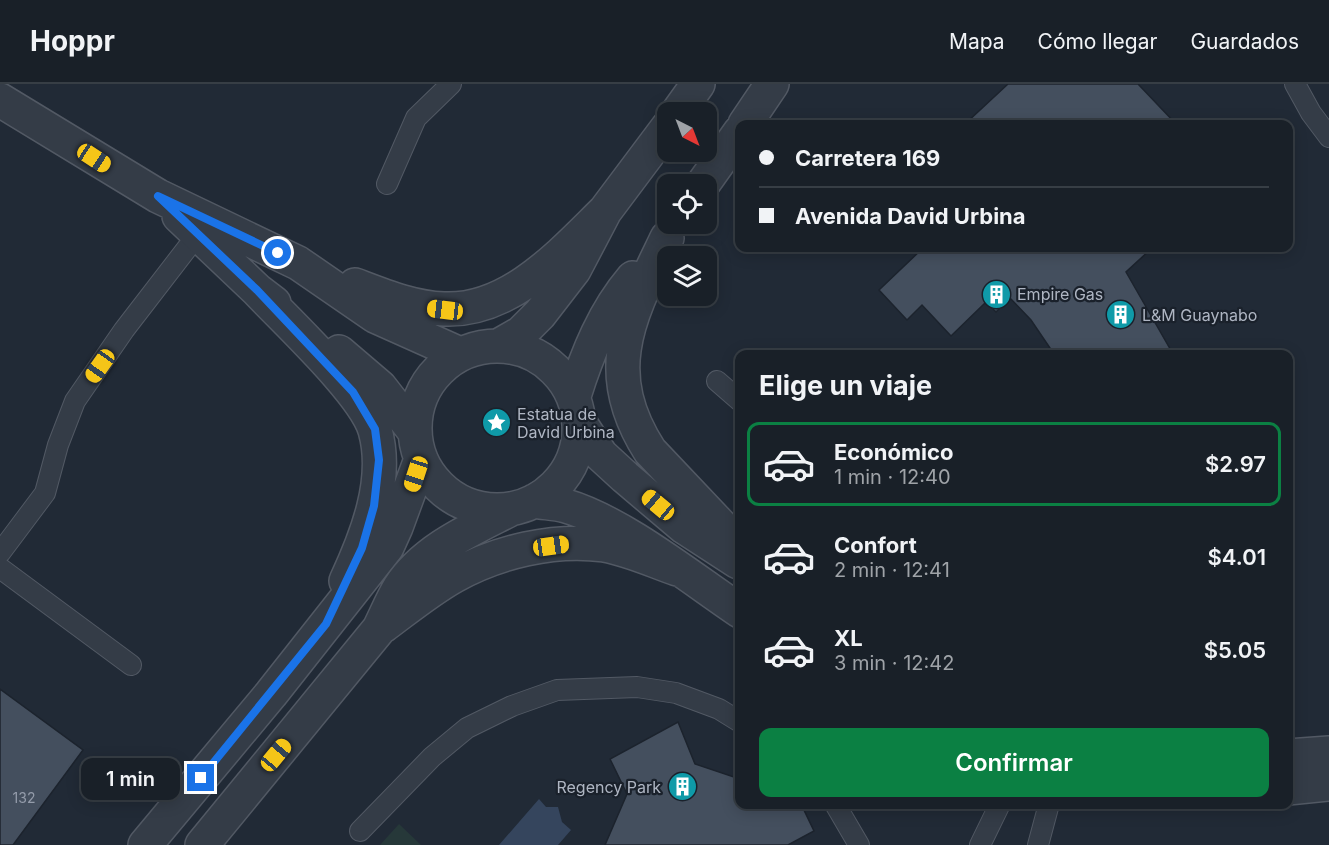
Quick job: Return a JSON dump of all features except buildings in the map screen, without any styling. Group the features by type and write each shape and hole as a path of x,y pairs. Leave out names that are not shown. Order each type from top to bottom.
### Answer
{"street":[{"path":"685,102 698,84"},
{"path":"748,120 772,84"},
{"path":"0,100 158,196 298,263 388,298 415,306 445,310 473,307 515,289 557,258 605,211 657,142"},
{"path":"710,174 735,139"},
{"path":"158,196 257,290 353,392 375,429 379,460 374,506 362,548 326,624"},
{"path":"145,845 387,547 396,527 418,446 418,405 430,381 438,370 460,354 500,345 521,333 540,314 574,270 605,211"},
{"path":"202,845 379,629 399,588 426,558 470,530 556,485 572,463 579,436 577,410 587,355 618,296 670,234"},
{"path":"671,234 631,318 621,376 627,403 639,434 650,451 735,541"},
{"path":"298,263 375,316 460,354"},
{"path":"257,290 380,387 418,446 435,482 456,499 481,509 521,505 566,506 601,521 735,608"},
{"path":"500,345 526,351 545,360 560,374 601,455 684,527 735,560"},
{"path":"379,629 453,576 495,557 536,548 566,544 605,545 677,569"},
{"path":"1293,756 1329,753"},
{"path":"1293,788 1329,784"}],"lane":[{"path":"387,184 416,118 451,84"},
{"path":"1295,84 1311,112 1329,136"},
{"path":"0,553 45,493 58,445 75,401 124,330 198,234"},
{"path":"717,381 735,397"},
{"path":"0,568 131,665"},
{"path":"360,831 432,757 467,728 512,706 557,690 637,687 676,693 719,709 735,719"},
{"path":"838,809 860,845"},
{"path":"980,845 998,809"},
{"path":"1038,845 1048,809"}],"shaded area":[{"path":"399,824 421,845 380,845"}],"water":[{"path":"539,799 546,807 558,807 562,822 571,830 558,845 499,845"}],"place":[{"name":"Empire Gas","path":"996,294"},
{"name":"L&M Guaynabo","path":"1121,315"},
{"name":"Estatua de David Urbina","path":"496,423"},
{"name":"Regency Park","path":"682,787"}],"route":[{"path":"201,778 326,624 362,548 374,506 379,460 375,429 353,392 257,290 158,196 278,253"}]}
